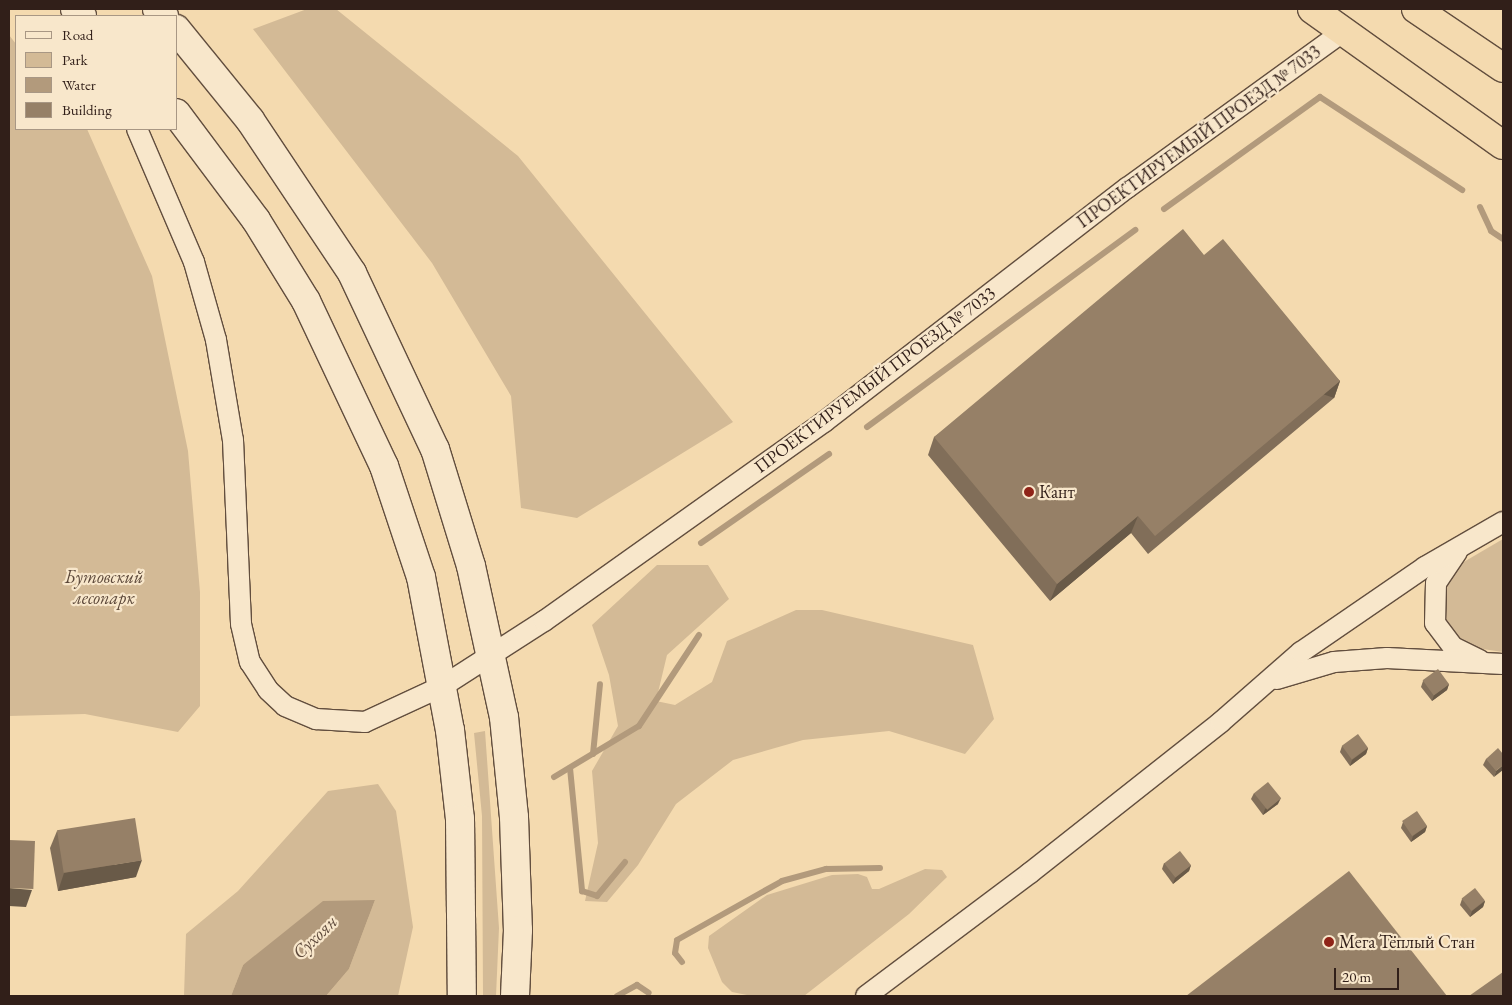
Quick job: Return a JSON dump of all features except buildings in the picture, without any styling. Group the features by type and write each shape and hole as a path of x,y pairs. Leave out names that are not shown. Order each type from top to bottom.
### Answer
{"highway":[{"path":"1312,9 1503,145"},
{"path":"1416,9 1503,68"}],"main road":[{"path":"178,32 301,190 352,273 396,357 435,448 493,653 514,817 518,930 515,996"},
{"path":"178,116 256,220 346,377 384,466 421,577 443,686 460,819 462,996"}],"street":[{"name":"ПРОЕКТИРУЕМЫЙ ПРОЕЗД № 7033","path":"137,130 194,262 216,340 233,440 241,624 250,662 268,690 285,706 316,719 365,722 395,711 443,686 824,422 1127,188 1344,31"},
{"path":"866,996 1030,873 1355,612 1466,541 1503,522"},
{"path":"1466,541 1436,582 1435,623 1453,647 1482,661"},
{"path":"1268,683 1334,662 1387,658 1482,661 1503,664"}],"green space":[{"path":"307,9 336,9 518,156 733,422 577,518 521,508 511,396 432,263 253,29"},
{"name":"Бутовский лесопарк","path":"9,35 15,43 15,130 87,130 152,276 188,451 200,592 200,706 178,732 85,714 9,716"},
{"path":"1503,539 1503,652 1469,647 1453,636 1445,621 1444,587 1462,563"},
{"path":"657,565 708,565 729,599 667,655 656,701 675,705 712,682 727,641 796,610 822,610 973,645 994,719 965,754 889,731 803,740 733,760 676,804 638,865 607,902 585,901 598,843 592,771 618,726 609,675 592,625"},
{"path":"485,731 499,928 496,996 483,996 482,816 474,733"},
{"path":"378,784 396,811 413,927 398,996 326,996 349,969 375,900 243,965 231,996 184,996 186,934 238,891 328,791"},
{"path":"925,869 942,870 947,877 909,914 804,996 747,995 732,992 722,982 708,948 709,936 767,895 832,875 858,874 867,877 872,889 879,889"}],"water":[{"name":"Сухоян","path":"375,900 349,969 326,996 231,996 243,965 323,901"}],"waterway":[{"path":"1164,209 1320,97 1462,190"},
{"path":"1480,207 1491,231 1503,239"},
{"path":"867,427 1135,230"},
{"path":"701,543 829,454"},
{"path":"554,777 639,726 699,635"},
{"path":"593,754 600,684"},
{"path":"570,768 582,891 597,896 625,862"},
{"path":"682,962 675,953 677,940 782,881 826,869 880,868"},
{"path":"617,996 637,985 649,993"}],"place":[{"name":"Кант","path":"1029,492"},
{"name":"Мега Тёплый Cтан","path":"1329,942"}]}
